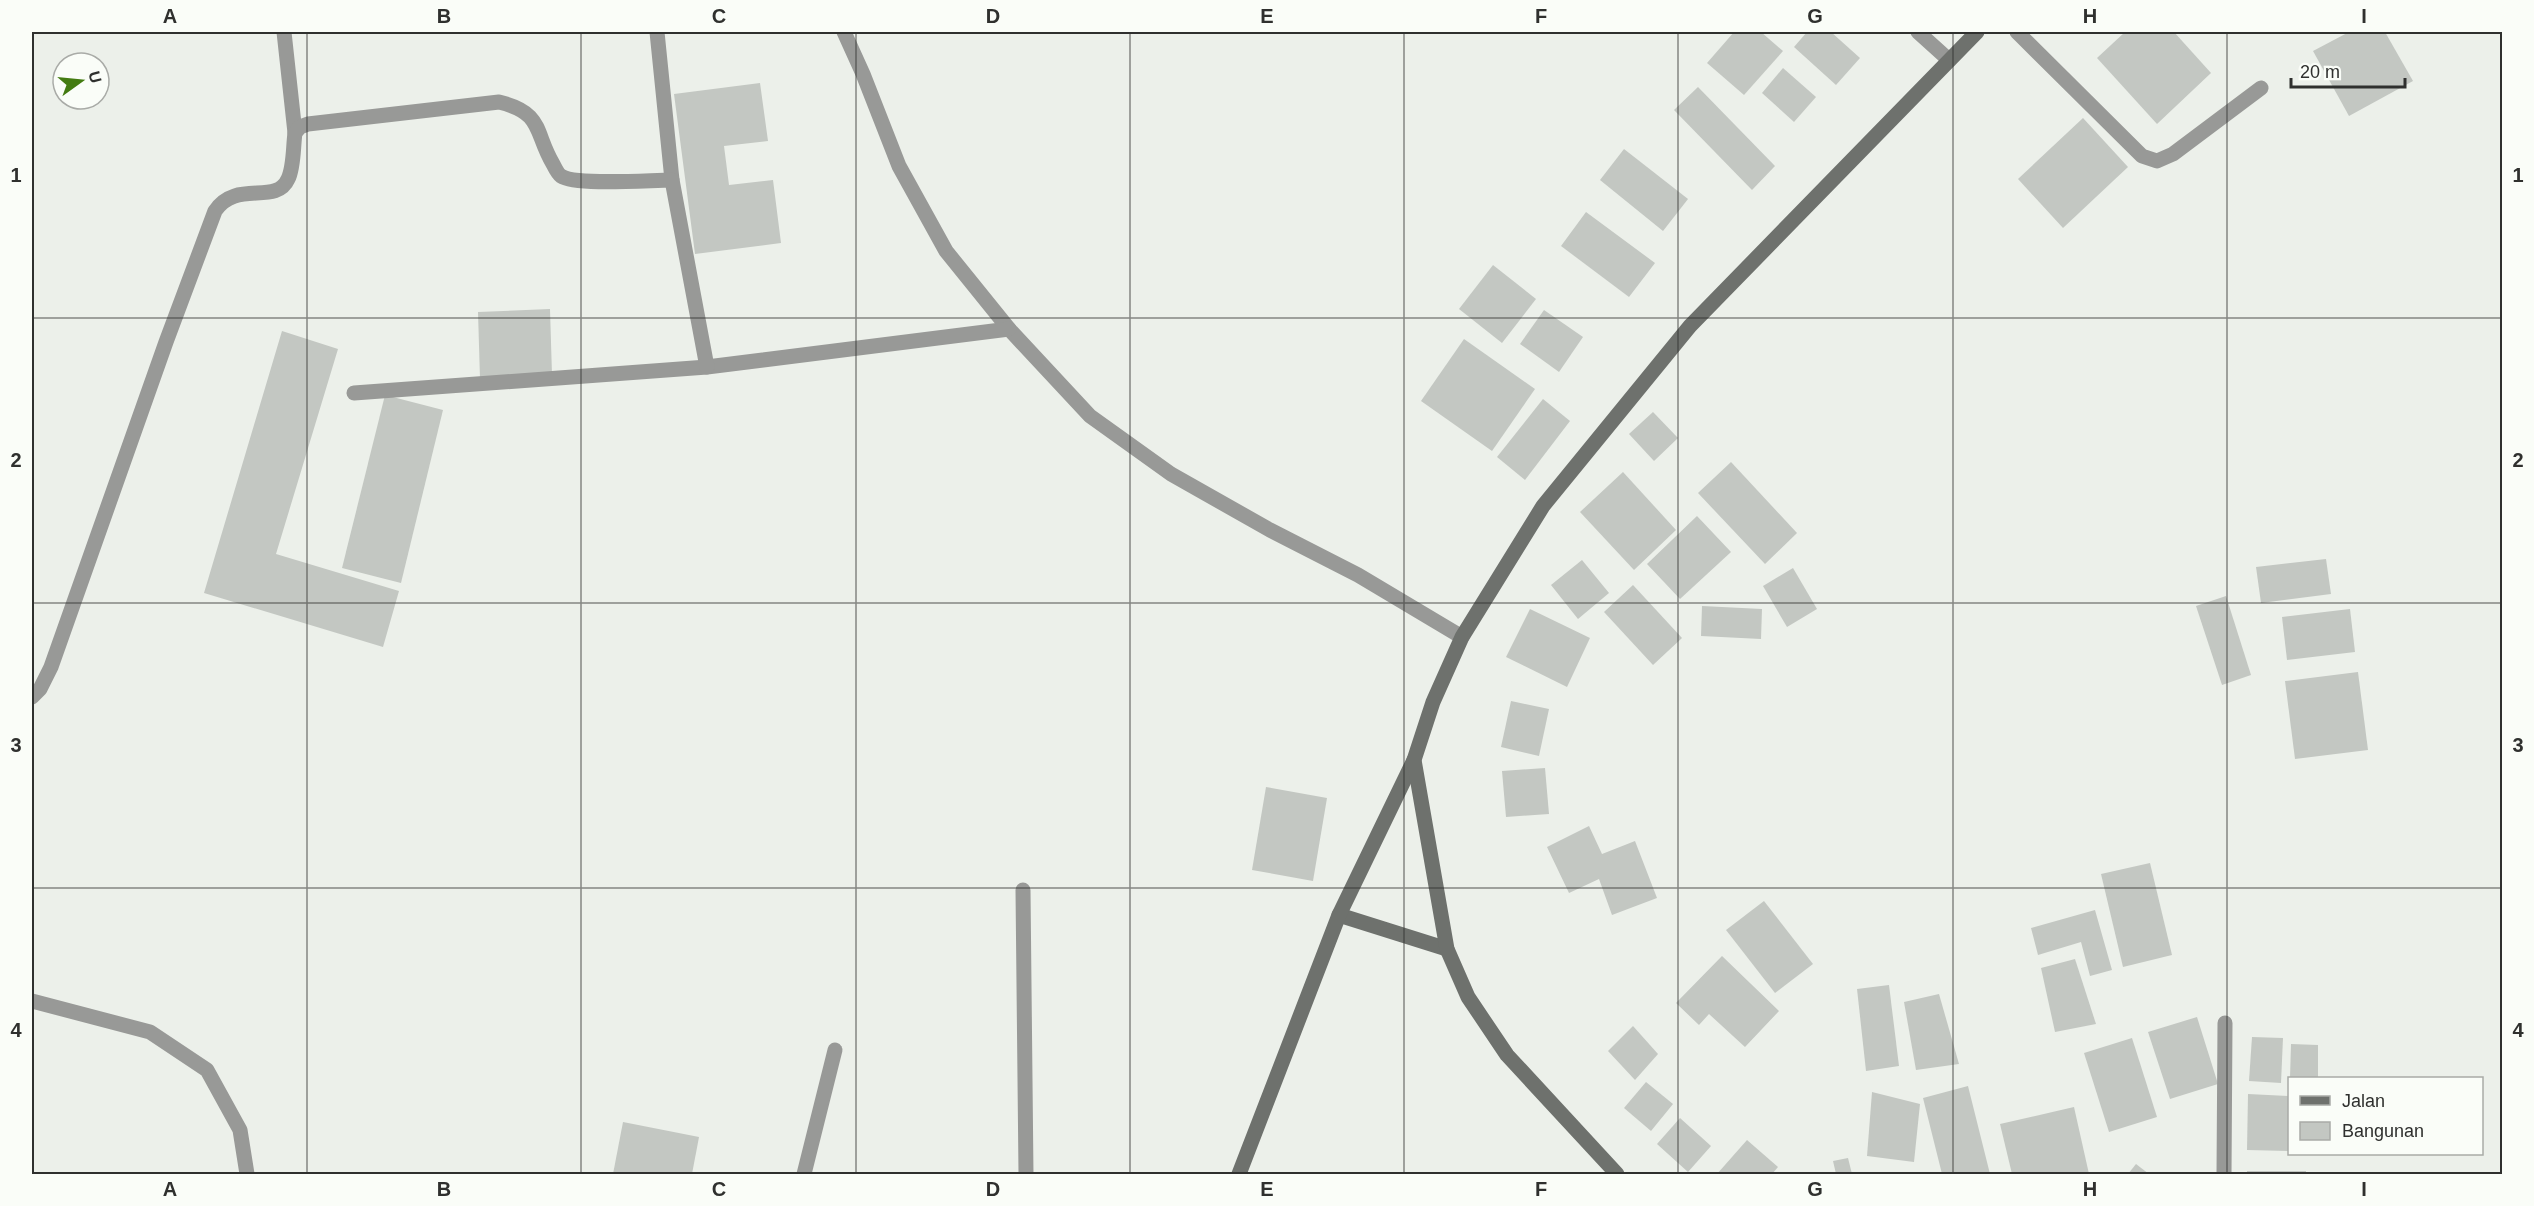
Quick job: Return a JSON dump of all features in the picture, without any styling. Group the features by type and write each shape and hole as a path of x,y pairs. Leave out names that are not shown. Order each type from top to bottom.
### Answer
{"street":[{"path":"32,697 40,689 51,666 214,211 221,201 231,195 273,192 282,188 288,179 295,133 284,32"},
{"path":"657,32 672,180 707,368"},
{"path":"844,32 899,166 946,251 1009,329 1090,416 1171,474 1270,530 1358,575 1462,637"},
{"path":"1918,32 1949,60"},
{"path":"1239,1174 1340,915 1414,759 1433,702 1462,637 1543,506 1690,326 1977,32"},
{"path":"2018,32 2142,156 2157,161 2173,154 2261,88"},
{"path":"295,133 300,127 308,124 500,102 519,107 536,123 551,161 560,176 576,181 672,180"},
{"path":"354,393 707,368 1009,329"},
{"path":"1414,759 1447,949 1468,997 1507,1055 1617,1174"},
{"path":"1023,890 1026,1174"},
{"path":"1340,915 1447,949"},
{"path":"32,1001 150,1032 207,1070 240,1130 247,1174"},
{"path":"2224,1023 2224,1174"},
{"path":"804,1174 835,1050"}],"building":[{"path":"1734,32 1761,32 1783,51 1744,95 1707,63"},
{"path":"1807,32 1831,32 1860,58 1836,85 1794,47"},
{"path":"2125,32 2174,32 2211,73 2157,124 2097,58"},
{"path":"2349,32 2385,32 2413,81 2349,116 2313,51"},
{"path":"1783,68 1816,97 1794,122 1762,93"},
{"path":"760,83 768,141 724,146 729,185 773,180 781,243 695,254 674,94"},
{"path":"1698,87 1775,166 1752,190 1674,110"},
{"path":"2083,118 2128,167 2063,228 2018,179"},
{"path":"1624,149 1688,199 1663,231 1600,180"},
{"path":"1586,212 1655,263 1629,297 1561,246"},
{"path":"1493,265 1536,299 1502,343 1459,309"},
{"path":"550,309 552,375 480,379 478,312"},
{"path":"1544,310 1583,337 1559,372 1520,344"},
{"path":"282,331 338,349 276,554 399,591 383,647 204,593"},
{"path":"1464,339 1535,389 1492,451 1421,401"},
{"path":"385,395 443,410 401,583 342,568"},
{"path":"1543,399 1570,421 1525,480 1497,457"},
{"path":"1653,412 1678,438 1654,461 1629,434"},
{"path":"1731,462 1797,533 1765,564 1698,493"},
{"path":"1623,472 1676,530 1634,570 1580,512"},
{"path":"1697,516 1731,552 1680,599 1647,564"},
{"path":"2326,559 2331,594 2261,603 2256,567"},
{"path":"1582,560 1609,593 1578,619 1551,585"},
{"path":"1793,568 1817,609 1787,627 1763,586"},
{"path":"1633,585 1682,638 1653,665 1604,612"},
{"path":"2226,596 2251,675 2222,685 2196,606"},
{"path":"1702,606 1762,609 1761,639 1701,636"},
{"path":"1530,609 1590,638 1567,687 1506,657"},
{"path":"2350,609 2355,652 2287,660 2282,617"},
{"path":"2358,672 2368,750 2295,759 2285,681"},
{"path":"1511,701 1549,709 1539,756 1501,747"},
{"path":"1545,768 1549,814 1506,817 1502,771"},
{"path":"1266,787 1327,798 1313,881 1252,870"},
{"path":"1589,826 1602,854 1635,841 1657,898 1612,915 1599,879 1569,893 1547,847"},
{"path":"2150,863 2172,955 2123,967 2101,874"},
{"path":"1764,901 1813,964 1775,993 1726,930"},
{"path":"2095,910 2112,970 2090,976 2081,942 2038,955 2031,928"},
{"path":"1722,956 1779,1011 1745,1047 1709,1014 1699,1025 1676,1003"},
{"path":"2075,959 2096,1024 2055,1032 2041,968"},
{"path":"1889,985 1899,1066 1866,1071 1857,989"},
{"path":"1939,994 1959,1064 1916,1070 1904,1002"},
{"path":"2197,1017 2218,1084 2170,1099 2148,1032"},
{"path":"1633,1026 1658,1054 1635,1080 1608,1051"},
{"path":"2252,1037 2283,1038 2281,1083 2249,1081"},
{"path":"2132,1038 2157,1117 2109,1132 2084,1053"},
{"path":"2291,1044 2318,1045 2318,1077 2290,1077"},
{"path":"1646,1082 1673,1104 1651,1131 1624,1108"},
{"path":"1968,1086 1990,1174 1942,1174 1923,1098"},
{"path":"1872,1092 1920,1104 1914,1162 1867,1156"},
{"path":"2248,1094 2288,1096 2288,1151 2247,1150"},
{"path":"2074,1107 2089,1174 2012,1174 2000,1124"},
{"path":"1680,1118 1711,1146 1688,1172 1657,1144"},
{"path":"623,1122 699,1137 692,1174 613,1174"},
{"path":"1747,1140 1778,1167 1772,1174 1717,1174"},
{"path":"1848,1158 1852,1174 1836,1174 1833,1161"},
{"path":"2136,1164 2149,1174 2128,1174"},
{"path":"2247,1171 2306,1171 2306,1174 2247,1174"}]}
